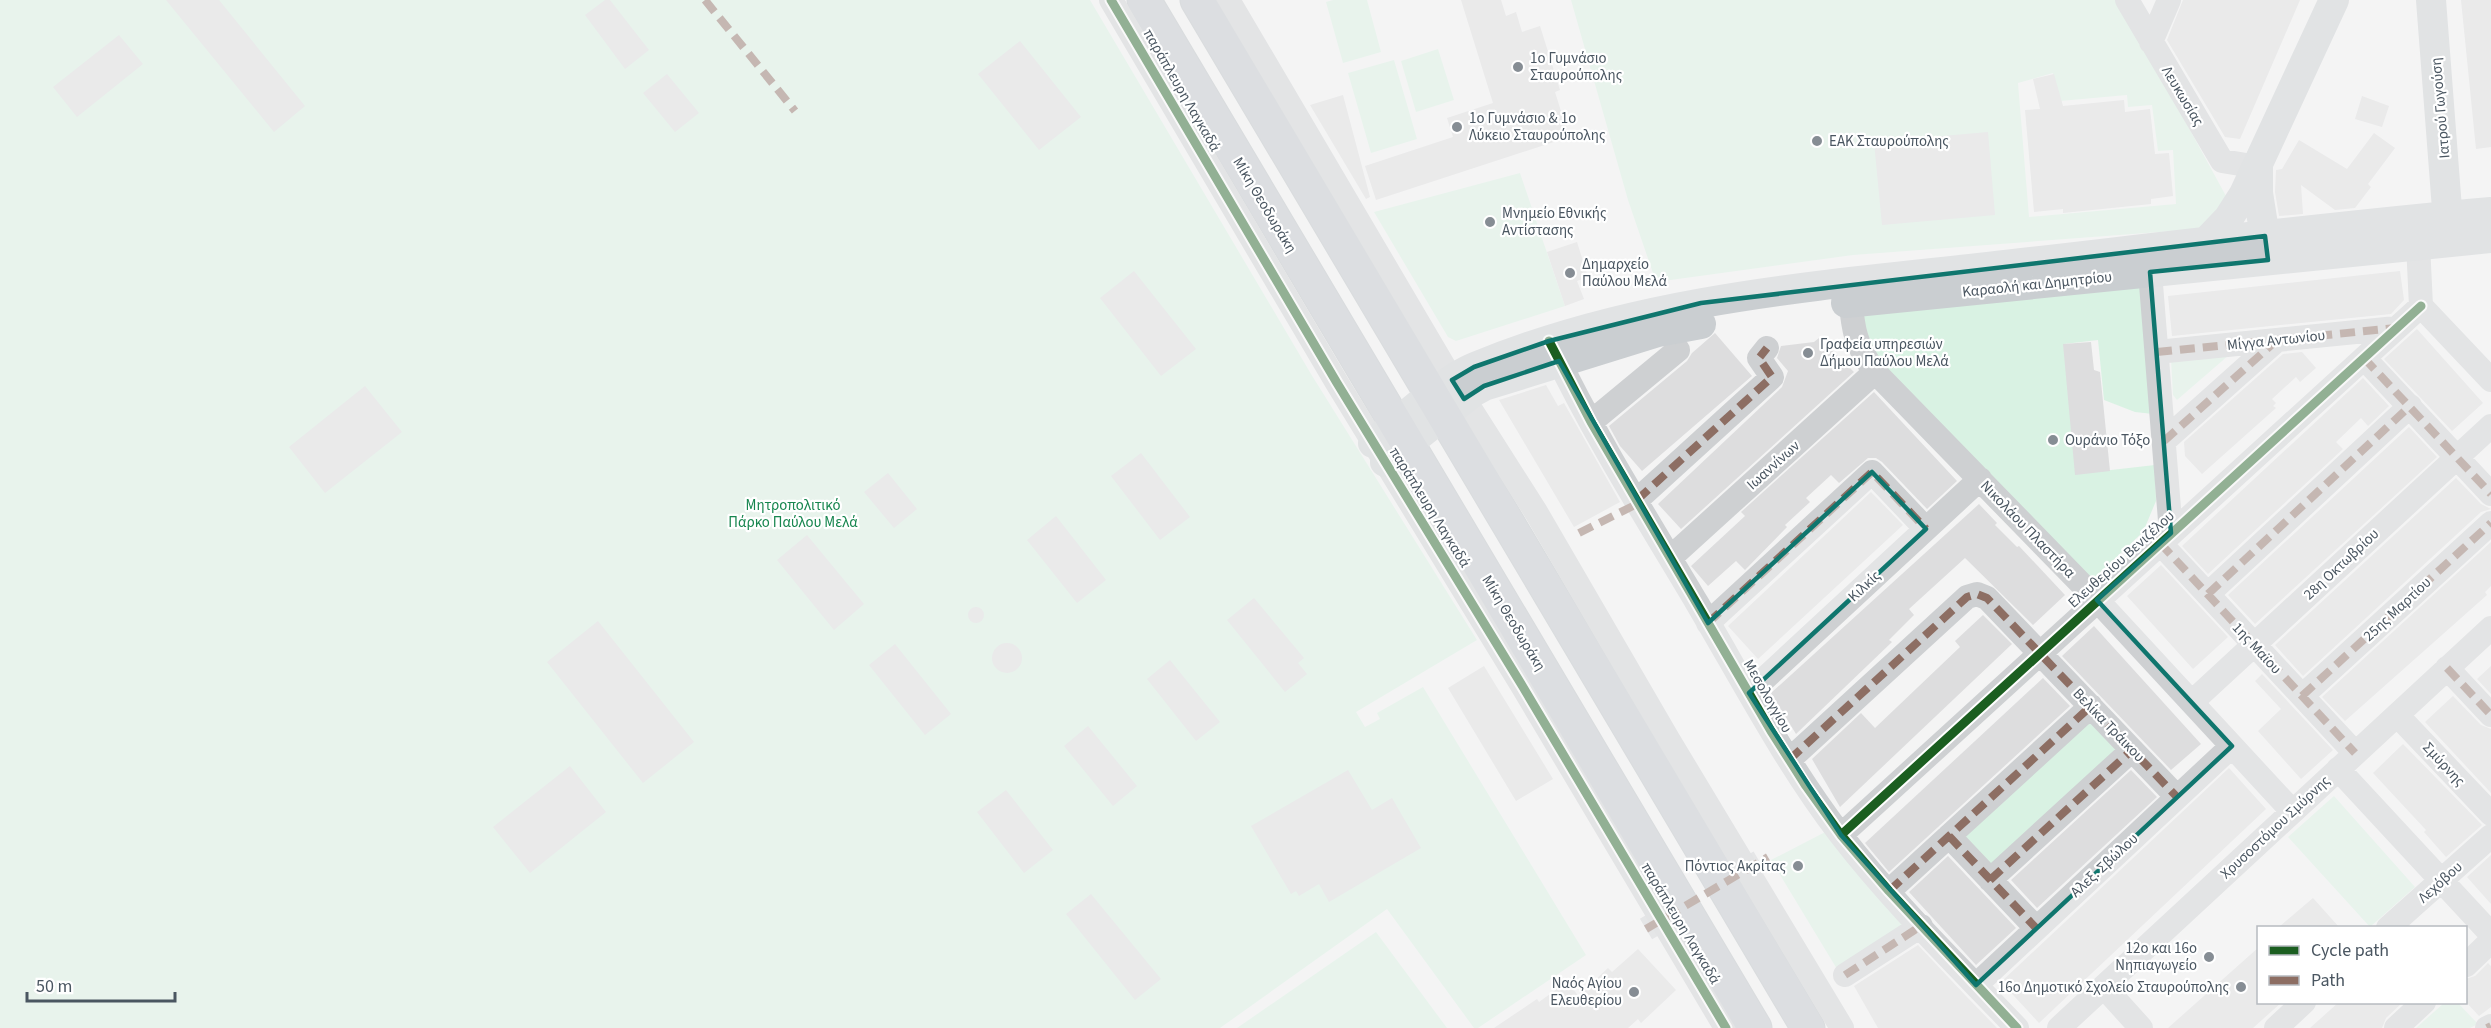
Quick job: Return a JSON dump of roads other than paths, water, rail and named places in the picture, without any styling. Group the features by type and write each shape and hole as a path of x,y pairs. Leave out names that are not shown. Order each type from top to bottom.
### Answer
{"highway":[{"name":"Μίκη Θεοδωράκη","path":"1144,0 1390,443 1755,1028"},
{"path":"1222,0 1808,1028"}],"main road":[{"path":"2205,243 2233,213 2258,167 2334,0"},
{"name":"Ιατρού Γωγούση","path":"2431,0 2449,229"},
{"path":"2258,167 2258,193 2267,248"},
{"path":"2449,229 2491,212"},
{"name":"Καραολή και Δημητρίου","path":"1390,443 1448,398 1474,367 1663,331 1701,303 2150,272 2267,248 2449,229"},
{"path":"2449,229 2491,238"},
{"name":"Καραολή και Δημητρίου","path":"1849,293 2205,243 2267,248"}],"street":[{"name":"παράπλευρη Λαγκαδά","path":"1111,0 1390,443 1523,687 1726,1028"},
{"name":"Λευκωσίας","path":"2127,0 2222,161 2258,167"},
{"path":"2151,42 2169,0"},
{"path":"2417,232 2421,306 2491,380"},
{"path":"2150,272 2164,441 2166,538"},
{"name":"Νικολάου Πλαστήρα","path":"1849,293 1855,336 1860,351 1875,372 2097,600 2292,811"},
{"name":"Ελευθερίου Βενιζέλου","path":"1841,835 2421,306"},
{"name":"Μίγγα Αντωνίου","path":"2157,352 2396,328"},
{"path":"1591,422 1663,331"},
{"path":"2164,441 2277,340"},
{"path":"1637,500 1772,377 1759,358 1767,348"},
{"name":"Μεσολογγίου","path":"1554,351 1591,422 1789,760 1841,835 1889,891 2017,1028"},
{"path":"2364,358 2491,494"},
{"name":"Ιωαννίνων","path":"1670,558 1875,372"},
{"path":"1448,398 1536,512 1668,739 1842,1028"},
{"path":"2208,594 2410,406"},
{"name":"28η Οκτωβρίου","path":"2192,702 2491,426"},
{"path":"1708,623 1872,472 1926,529"},
{"name":"Κιλκίς","path":"1749,693 1980,479"},
{"name":"25ης Μαρτίου","path":"2302,696 2491,522"},
{"name":"1ης Μαϊου","path":"2166,538 2208,594 2355,753"},
{"name":"Βελίκα Τράικου","path":"1789,760 1967,597 1977,594 1988,598 2177,797"},
{"name":"Χρυσοστόμου Σμύρνης","path":"2059,1028 2491,628"},
{"path":"2447,668 2491,716"},
{"path":"1889,891 2091,706"},
{"name":"Σμύρνης","path":"2397,715 2491,814"},
{"name":"Αλεξ. Σβώλου","path":"1976,985 2232,746"},
{"path":"1990,880 2132,750"},
{"path":"2337,769 2491,934"},
{"path":"1949,836 2036,928"},
{"name":"Λεχόβου","path":"2389,926 2491,836"},
{"path":"1845,975 1921,926"},
{"path":"2467,964 2491,941"},
{"path":"2104,987 2141,1028"},
{"path":"2276,1028 2302,1004"},
{"path":"2397,1028 2422,1004"}],"tunnel":[{"path":"1646,929 1768,857"}],"place":[{"name":"1ο Γυμνάσιο Σταυρούπολης","path":"1518,67"},
{"name":"1ο Γυμνάσιο & 1ο Λύκειο Σταυρούπολης","path":"1457,127"},
{"name":"EAK Σταυρούπολης","path":"1817,141"},
{"name":"Μνημείο Εθνικής Αντίστασης","path":"1490,222"},
{"name":"Δημαρχείο Παύλου Μελά","path":"1570,273"},
{"name":"Γραφεία υπηρεσιών Δήμου Παύλου Μελά","path":"1808,353"},
{"name":"Ουράνιο Τόξο","path":"2053,440"},
{"name":"Πόντιος Ακρίτας","path":"1798,866"},
{"name":"12ο και 16ο Νηπιαγωγείο","path":"2209,957"},
{"name":"16ο Δημοτικό Σχολείο Σταυρούπολης","path":"2241,987"},
{"name":"Ναός Αγίου Ελευθερίου","path":"1634,992"}],"park label":[{"name":"Μητροπολιτικό Πάρκο Παύλου Μελά","path":"793,514"}]}
